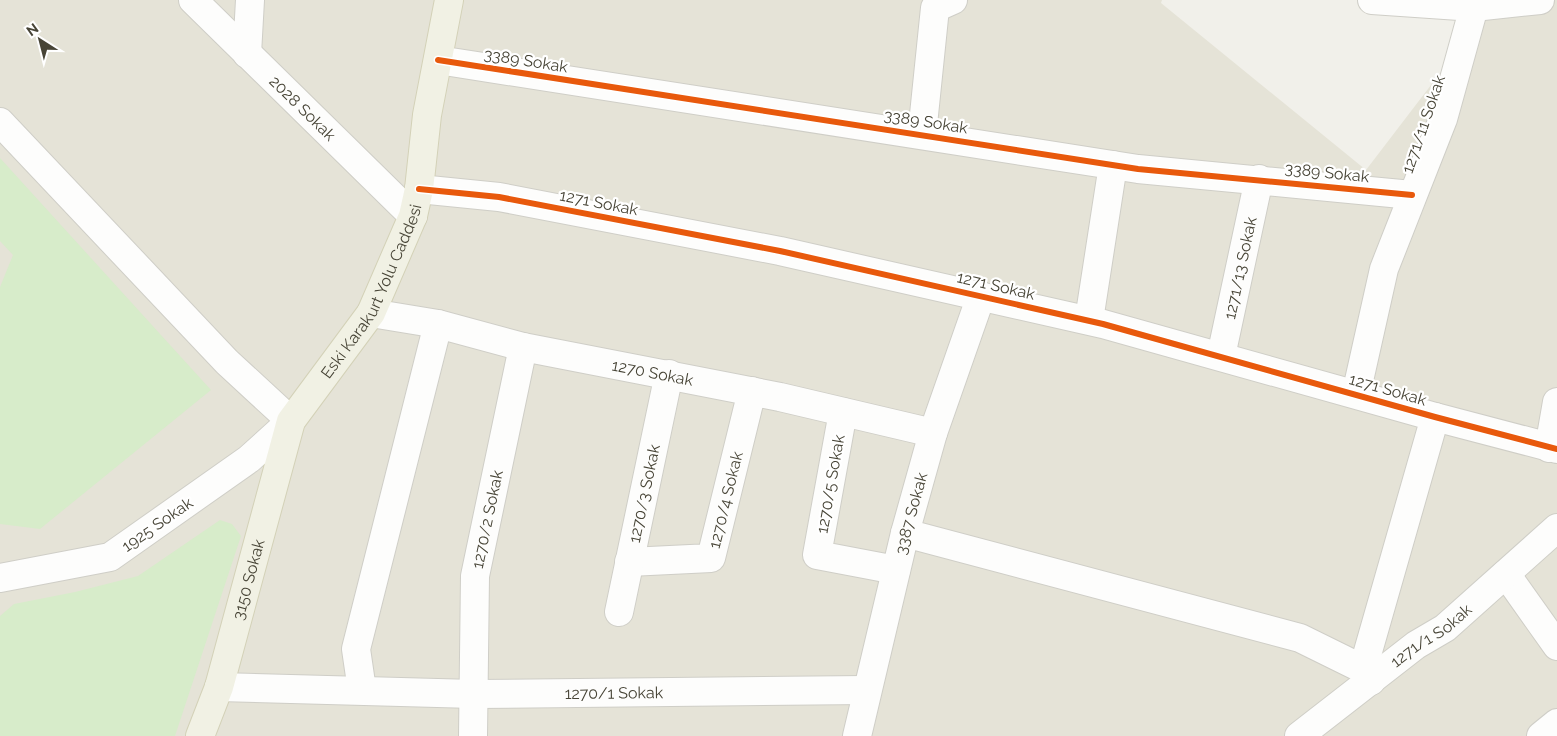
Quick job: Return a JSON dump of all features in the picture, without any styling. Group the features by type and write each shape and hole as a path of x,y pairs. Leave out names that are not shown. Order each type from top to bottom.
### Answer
{"main road":[{"name":"Eski Karakurt Yolu Caddesi","path":"291,421 371,313 413,216 419,189 427,115 449,0"},
{"name":"3150 Sokak","path":"200,736 219,687 291,421"}],"street":[{"name":"2028 Sokak","path":"193,0 413,216"},
{"path":"247,54 250,0"},
{"path":"1372,0 1474,6 1540,0"},
{"path":"922,134 940,3"},
{"name":"1271/11 Sokak","path":"1356,394 1384,268 1443,119 1474,6"},
{"name":"3389 Sokak","path":"438,60 1113,165 1412,195"},
{"path":"0,122 227,362 291,421"},
{"path":"1089,320 1113,165"},
{"name":"1271/13 Sokak","path":"1220,356 1259,179"},
{"name":"1271 Sokak","path":"419,189 498,197 742,244 1089,320 1553,448"},
{"name":"3387 Sokak","path":"857,736 866,690 905,533 933,433 981,296"},
{"name":"1270 Sokak","path":"371,313 438,324 523,347 752,391 933,433"},
{"path":"362,690 356,649 438,324"},
{"name":"1270/2 Sokak","path":"473,736 474,576 523,347"},
{"name":"1270/3 Sokak","path":"619,612 669,374"},
{"name":"1270/4 Sokak","path":"629,562 711,558 752,391"},
{"path":"1553,448 1557,402"},
{"name":"1270/5 Sokak","path":"843,412 818,556 896,570"},
{"path":"905,533 1300,638 1367,675 1435,417"},
{"name":"1925 Sokak","path":"0,578 110,557 250,459 291,421"},
{"name":"1271/1 Sokak","path":"1299,736 1367,675 1445,628 1557,528"},
{"path":"1506,574 1557,646"},
{"name":"1270/1 Sokak","path":"219,687 474,694 866,690"},
{"path":"1542,736 1557,724"}],"shaded area":[{"path":"0,0 1162,0 1161,3 1366,170 1496,0 1557,0 1557,736 0,736"}],"green space":[{"path":"0,158 211,390 40,529 0,524 0,287 13,255 0,241"},
{"path":"220,520 232,524 241,536 175,736 0,736 0,616 14,604 75,592 138,576"}],"cycle path":[{"path":"438,60 1138,169 1412,195"},
{"path":"419,189 499,197 780,251 1103,324 1435,417 1557,449"}]}
